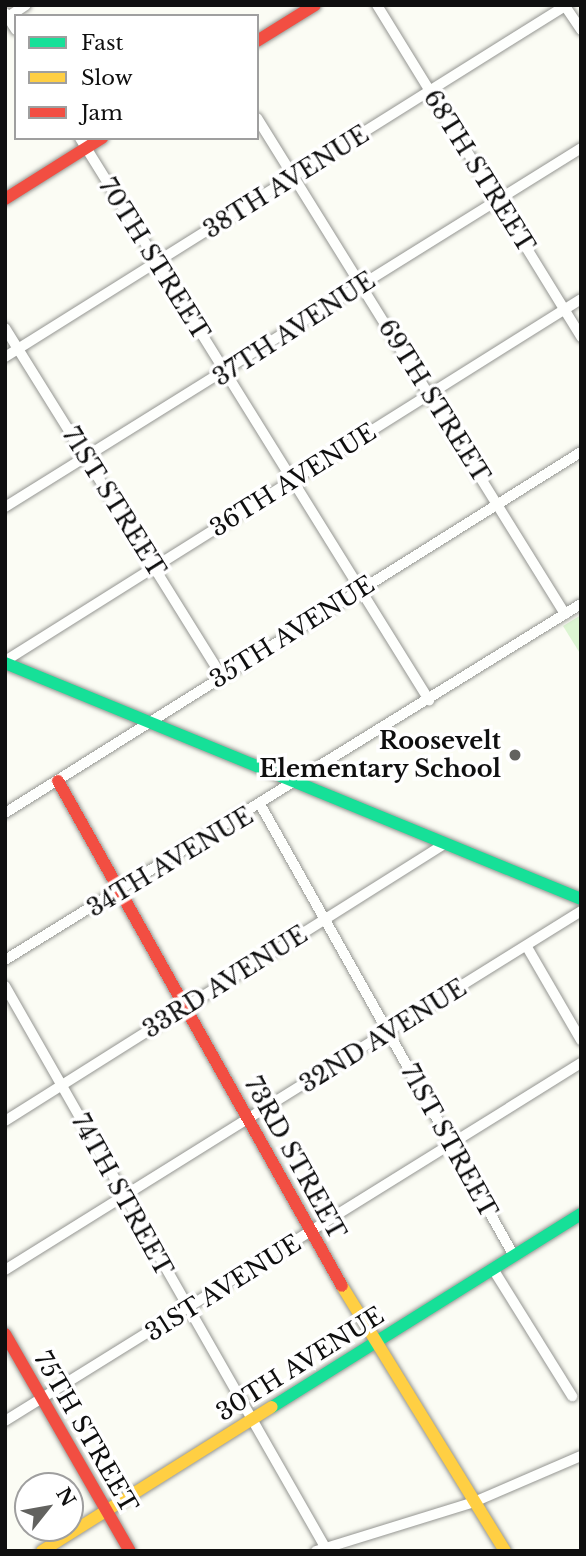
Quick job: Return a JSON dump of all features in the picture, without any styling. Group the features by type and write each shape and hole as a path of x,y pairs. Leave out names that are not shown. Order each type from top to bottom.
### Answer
{"street":[{"path":"6,16 26,5"},
{"path":"259,40 315,5"},
{"name":"68TH STREET","path":"377,5 581,337"},
{"path":"565,6 581,30"},
{"name":"38TH AVENUE","path":"5,357 565,6"},
{"name":"69TH STREET","path":"259,121 565,614"},
{"path":"5,199 83,143"},
{"name":"70TH STREET","path":"83,143 429,700"},
{"name":"37TH AVENUE","path":"5,507 87,459 581,148"},
{"name":"36TH AVENUE","path":"5,662 581,299"},
{"name":"71ST STREET","path":"5,328 222,676"},
{"name":"35TH AVENUE","path":"5,813 581,452"},
{"name":"34TH AVENUE","path":"5,960 301,782 581,604"},
{"path":"5,662 577,894"},
{"name":"73RD STREET","path":"58,781 374,1342 505,1551"},
{"name":"71ST STREET","path":"261,806 514,1256"},
{"name":"33RD AVENUE","path":"5,1121 446,843"},
{"name":"32ND AVENUE","path":"5,1270 581,911"},
{"path":"527,947 581,1040"},
{"name":"74TH STREET","path":"5,986 186,1310 251,1419 321,1549"},
{"name":"31ST AVENUE","path":"5,1421 581,1063"},
{"name":"30TH AVENUE","path":"42,1551 581,1214"},
{"path":"494,1269 572,1396"},
{"name":"75TH STREET","path":"5,1334 130,1551"},
{"path":"321,1549 474,1502 581,1456"}],"green space":[{"path":"581,615 581,655 563,626"}],"traffic: fast":[{"path":"5,663 581,899"},
{"path":"272,1407 581,1214"}],"traffic: slow":[{"path":"342,1286 505,1551"},
{"path":"42,1551 272,1407"}],"traffic: jam":[{"path":"259,40 315,5"},
{"path":"5,199 99,140"},
{"path":"58,781 342,1286"},
{"path":"5,1334 130,1551"}],"place":[{"name":"Roosevelt Elementary School","path":"515,755"}]}
